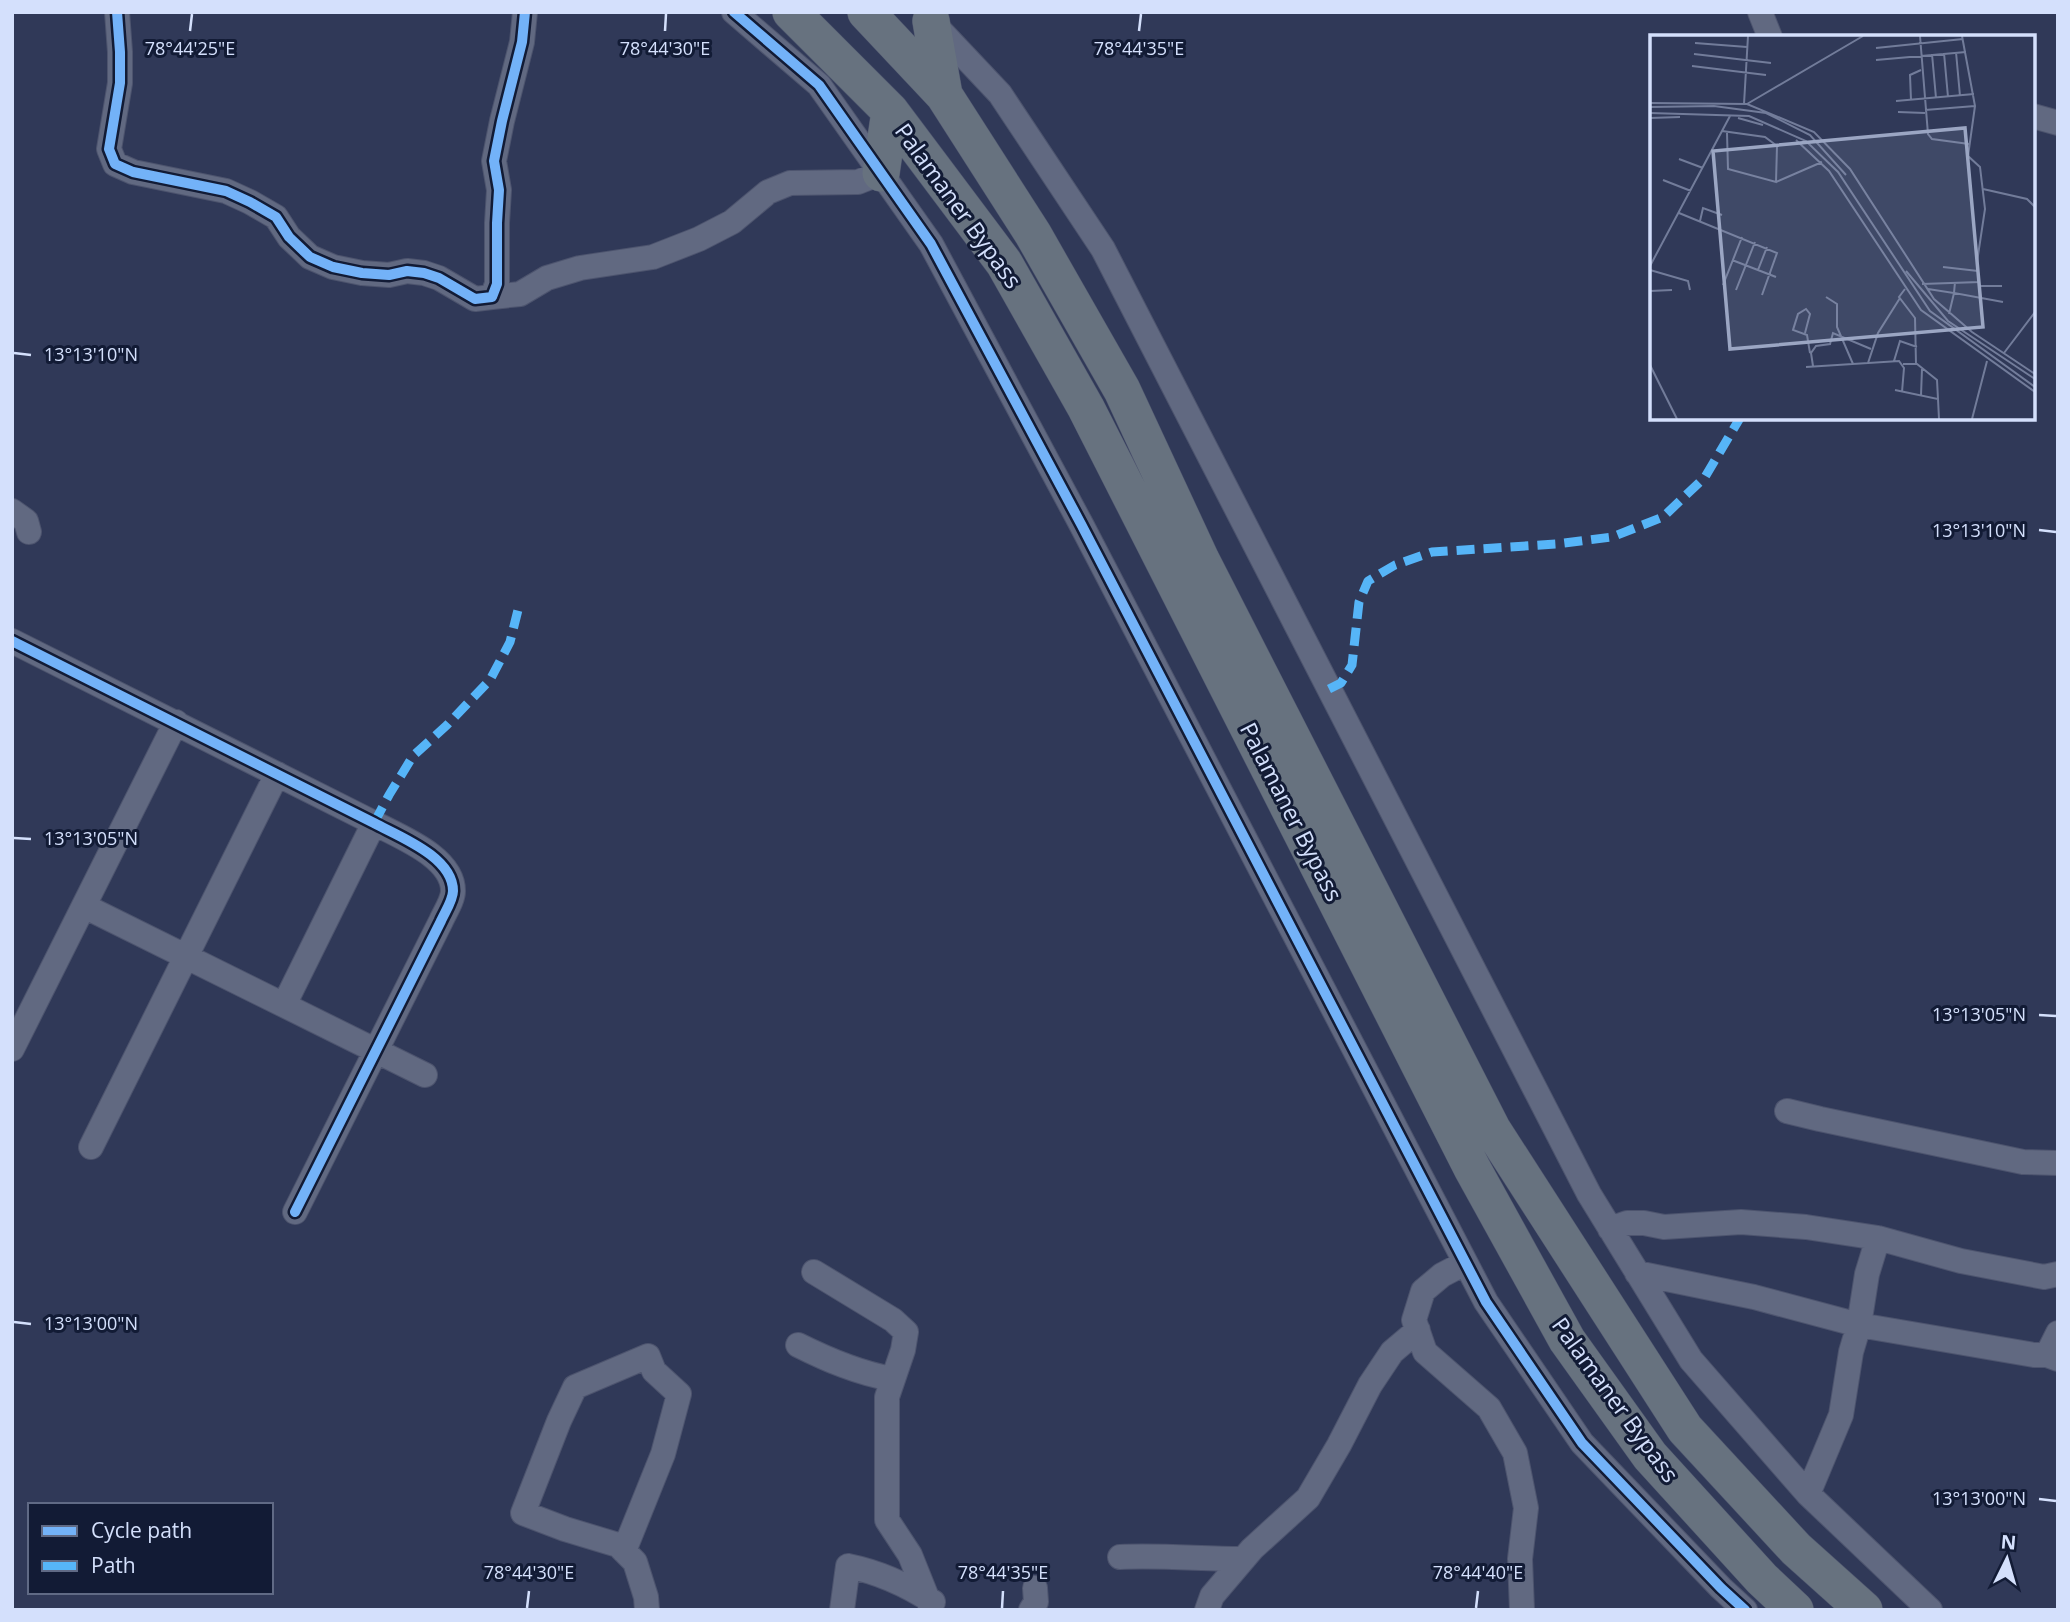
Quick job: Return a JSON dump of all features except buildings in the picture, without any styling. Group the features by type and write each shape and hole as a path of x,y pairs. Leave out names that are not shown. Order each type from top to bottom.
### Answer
{"highway":[{"name":"Palamaner Bypass","path":"791,12 890,111 1004,263 1087,408 1472,1168 1567,1340 1650,1456 1762,1579 1795,1610"},
{"name":"Palamaner Bypass","path":"866,12 944,95 1033,234 1122,390 1201,559 1492,1129 1685,1429 1796,1549 1864,1610"},
{"path":"927,17 944,95"},
{"path":"881,173 890,111"}],"street":[{"path":"117,12 120,83 109,149 115,164 133,172 226,191 250,202 276,217 289,237 310,257 334,267 389,275 407,271 424,272 475,299 520,294 547,278 580,268 653,257 699,239 732,222 768,192 790,183 858,182 881,173"},
{"path":"492,297 497,284 496,223 499,190 494,161 522,42 526,12"},
{"path":"734,12 818,85 931,244 1087,536 1486,1302 1581,1443 1745,1610"},
{"path":"1760,12 1769,35"},
{"path":"927,17 1000,94 1103,249 1589,1194 1691,1360 1808,1494 1930,1610"},
{"path":"2035,117 2058,123"},
{"path":"12,510 26,520 29,532"},
{"path":"12,641 374,823 415,845 438,861 450,874 454,893 295,1212"},
{"path":"12,1049 176,722"},
{"path":"91,1147 277,774"},
{"path":"284,1005 374,823"},
{"path":"83,906 425,1075"},
{"path":"1787,1111 2023,1162 2058,1164"},
{"path":"1610,1229 1627,1223 1664,1227 1741,1222 1806,1227 1878,1238 1961,1261 2053,1277"},
{"path":"1808,1494 1841,1415 1867,1274 1878,1238"},
{"path":"1465,1263 1442,1275 1423,1292 1414,1320 1425,1352 1489,1408 1515,1453 1526,1508 1521,1559 1522,1610"},
{"path":"814,1272 893,1320 906,1332 903,1350 887,1397 887,1520 910,1555 935,1606"},
{"path":"1637,1273 1754,1297 1859,1325 2034,1355 2054,1349"},
{"path":"1208,1610 1212,1596 1251,1549 1308,1498 1370,1385 1392,1352 1418,1330"},
{"path":"798,1345 846,1367 891,1379"},
{"path":"624,1551 663,1454 679,1394 654,1371 648,1356 576,1387 559,1421 523,1513 618,1545 624,1551 635,1562 646,1597 647,1610"},
{"path":"1120,1556 1243,1559"},
{"path":"842,1610 848,1566 865,1569 914,1589 935,1606"}],"marked path":[{"path":"1329,689 1341,683 1352,665 1359,602 1368,581 1395,565 1432,552 1557,544 1612,537 1663,517 1705,477 1739,420"},
{"path":"374,823 413,756 490,680 510,642 519,606"}],"cycle path":[{"path":"117,12 120,83 109,149 115,164 133,172 226,191 250,202 276,217 289,237 310,257 333,267 389,275 407,271 424,273 439,278 475,299 492,297 497,284 499,190 494,161 522,42 525,12"},
{"path":"734,12 819,85 931,244 1081,524 1486,1302 1582,1443 1745,1610"},
{"path":"12,641 410,842 435,858 451,879 452,898 295,1212"}]}
